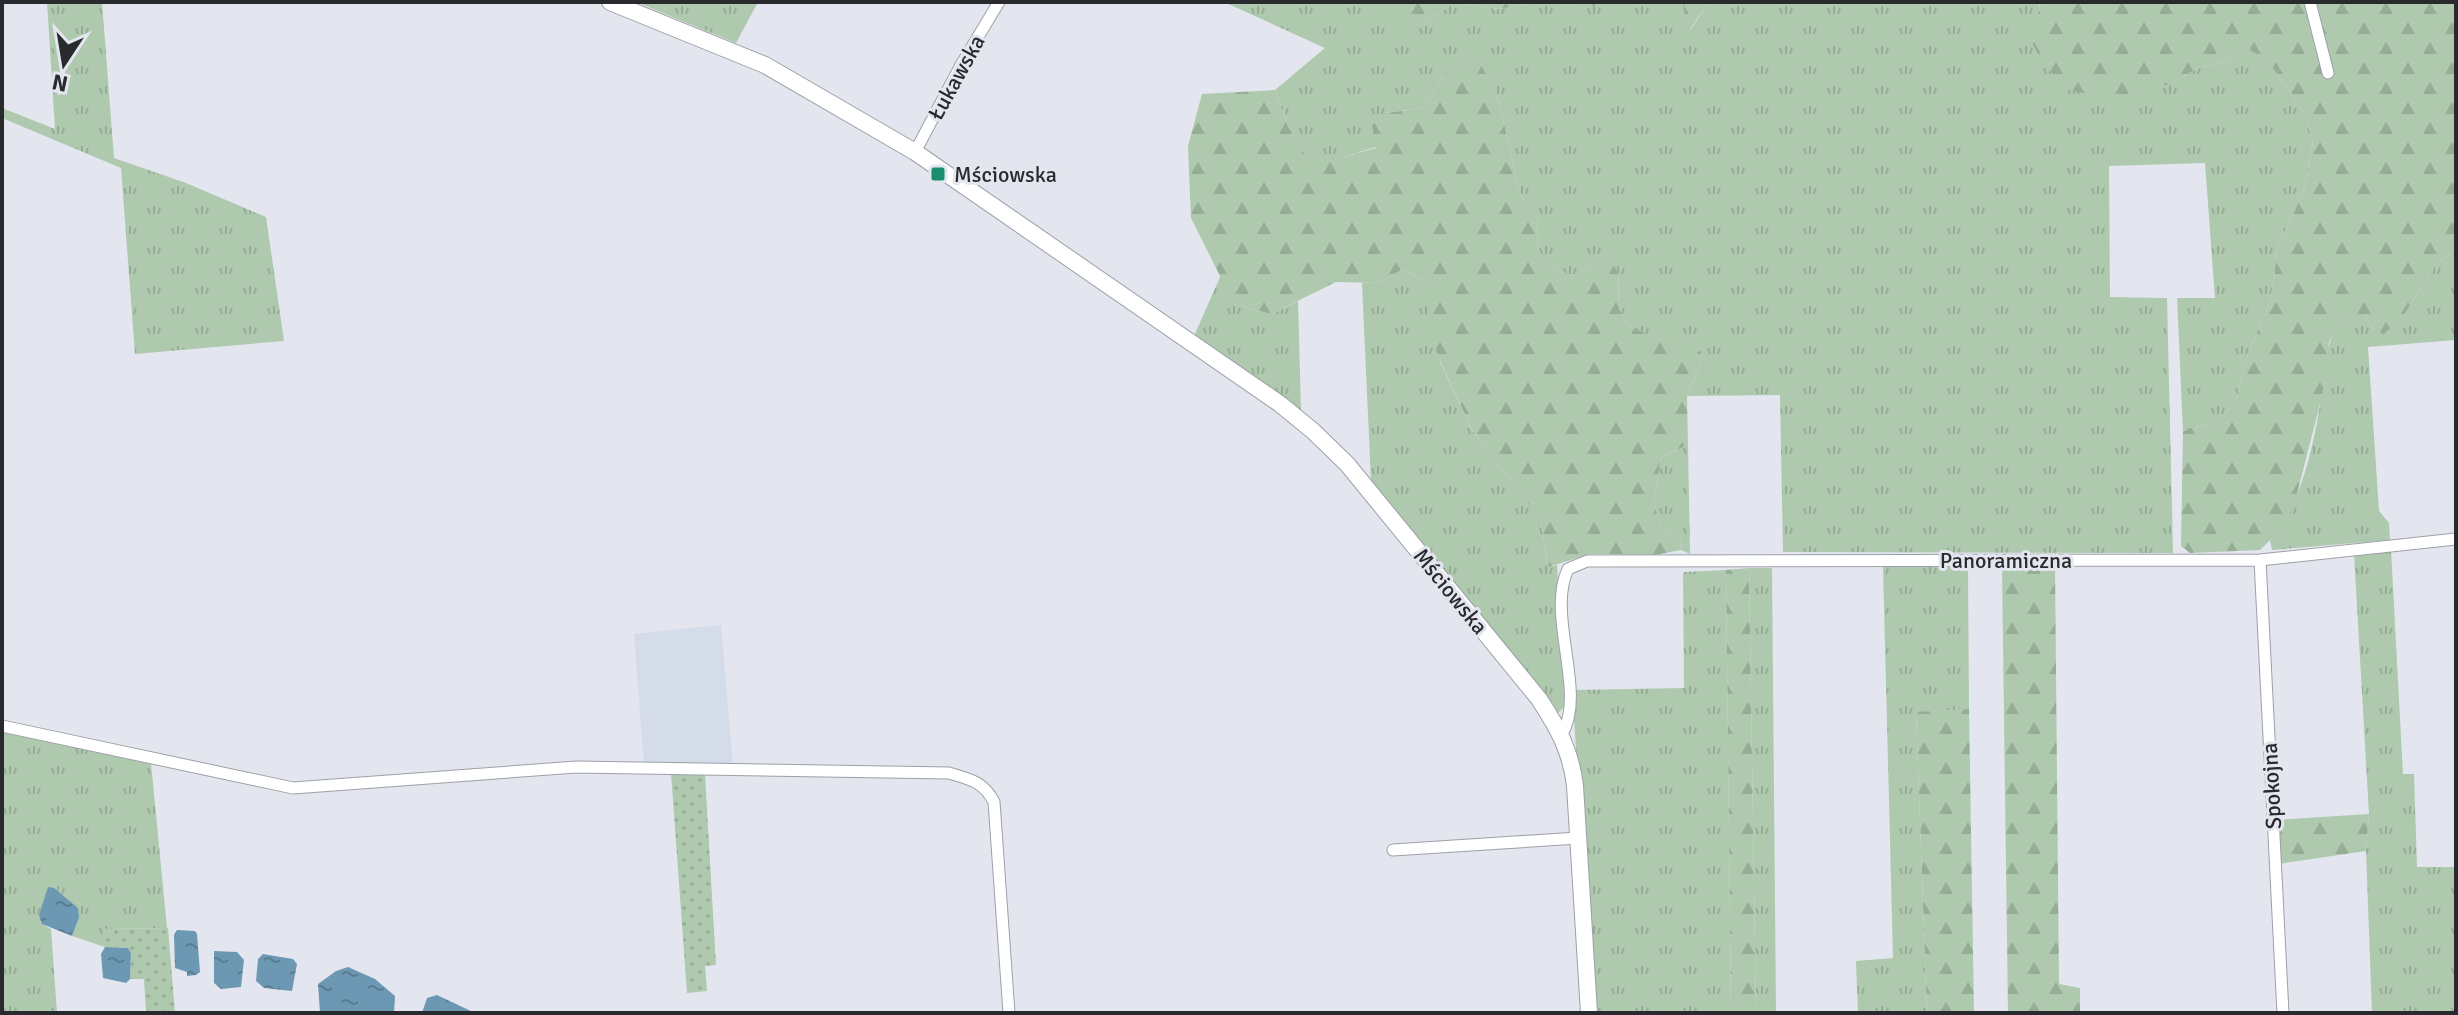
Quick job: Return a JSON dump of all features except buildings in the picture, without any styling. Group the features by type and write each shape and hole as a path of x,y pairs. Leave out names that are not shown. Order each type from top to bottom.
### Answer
{"street":[{"name":"Mściowska","path":"610,2 765,65 915,152 1280,404 1313,431 1357,476 1539,699 1562,734 1573,766 1589,1013"},
{"name":"Łukawska","path":"915,152 999,2"},
{"path":"2310,2 2328,73"},
{"name":"Panoramiczna","path":"1562,734 1570,714 1561,600 1563,578 1568,569 1587,561 2260,560 2456,539"},
{"name":"Spokojna","path":"2260,560 2283,1013"},
{"path":"2,726 293,788 576,767 949,773 971,779 987,788 994,802 1009,1013"},
{"path":"1393,850 1578,838"}],"shaded area":[{"path":"721,625 733,766 644,764 634,634"}],"green space":[{"path":"47,2 102,2 114,158 186,183 266,217 284,341 135,354 121,168 2,118 2,108 55,129"},
{"path":"636,2 758,2 736,43"},
{"path":"1224,2 1384,2 1418,25 1455,3 1499,9 1534,3 1559,3 1584,9 1606,2 1682,2 1691,29 1709,2 2041,2 2039,6 2171,83 2198,68 2229,60 2244,45 2266,60 2281,79 2303,113 2313,141 2305,188 2277,249 2268,307 2248,354 2235,404 2210,425 2192,427 2183,432 2177,298 2215,298 2205,163 2109,166 2110,297 2167,298 2173,553 1783,552 1780,395 1687,396 1701,363 1686,342 1653,339 1628,325 1618,307 1619,274 1606,254 1574,276 1545,261 1538,248 1538,215 1520,194 1499,101 1476,55 1448,69 1423,108 1386,113 1376,147 1311,167 1288,126 1275,90 1325,48"},
{"path":"1384,2 1606,2 1584,9 1559,3 1534,3 1499,9 1455,3 1418,25 1394,23"},
{"path":"1682,2 1709,2 1690,29"},
{"path":"2041,2 2456,2 2456,251 2436,264 2404,315 2384,334 2375,331 2365,315 2343,315 2329,342 2322,396 2294,506 2280,530 2260,550 2190,553 2181,546 2183,432 2192,427 2210,425 2235,404 2248,354 2268,307 2277,249 2305,188 2313,141 2303,113 2266,60 2244,46 2229,60 2198,68 2143,94 2102,97 2068,90 2045,66 2032,43"},
{"path":"1476,54 1499,101 1520,194 1538,215 1538,248 1545,261 1574,276 1606,253 1619,274 1618,307 1628,325 1653,338 1686,342 1701,352 1701,363 1687,396 1688,445 1661,457 1654,503 1661,528 1680,538 1681,550 1655,555 1590,554 1548,567 1541,521 1472,430 1440,361 1430,332 1424,281 1403,269 1379,283 1336,282 1271,314 1234,304 1191,218 1188,146 1202,94 1275,90 1288,126 1311,166 1376,148 1372,125 1386,113 1423,108 1448,69"},
{"path":"2456,251 2456,340 2368,347 2379,511 2389,523 2390,540 2272,550 2270,540 2291,509 2306,470 2328,348 2343,314 2365,315 2375,331 2404,315 2436,264"},
{"path":"1403,269 1424,281 1440,362 1472,430 1541,521 1548,567 1557,565 1565,697 1564,707 1558,713 1371,481 1362,283 1379,283"},
{"path":"1221,275 1234,304 1271,314 1298,301 1301,412 1194,336"},
{"path":"1688,445 1690,554 1681,550 1680,538 1661,528 1654,503 1661,457"},
{"path":"2391,550 2403,774 2414,774 2417,867 2454,867 2456,1013 2372,1013 2366,851 2369,814 2354,554"},
{"path":"2055,566 2059,984 2080,988 2080,1013 2008,1013 2002,567"},
{"path":"1883,567 1968,567 1969,709 1916,713 1927,1013 1858,1013 1856,961 1893,958"},
{"path":"1749,568 1772,568 1776,1013 1756,1013"},
{"path":"1749,568 1756,1013 1731,1013 1726,570"},
{"path":"1726,570 1731,1013 1594,1013 1572,690 1684,688 1683,572"},
{"path":"1969,709 1974,1013 1927,1013 1916,712"},
{"path":"2,732 151,763 167,928 105,929 105,947 72,936 79,918 42,924 51,929 57,1013 2,1013"},
{"path":"671,773 705,775 716,965 705,966 707,991 687,993"},
{"path":"2369,814 2366,851 2278,864 2275,820"},
{"path":"168,928 175,1013 146,1013 144,979 130,979 131,953 128,948 105,947 105,929"}],"water":[{"path":"48,887 54,888 78,908 79,918 72,936 42,924 39,915"},
{"path":"177,930 195,931 197,934 200,972 196,975 187,976 187,972 175,968 174,935"},
{"path":"105,947 128,948 131,953 130,979 126,983 103,978 101,954"},
{"path":"214,951 237,952 244,960 241,987 221,989 214,983"},
{"path":"263,954 293,959 297,964 292,991 264,988 256,981 258,959"},
{"path":"348,967 375,979 395,996 394,1013 320,1013 318,984 336,971"},
{"path":"437,995 475,1013 422,1013 427,998"}],"place":[{"name":"Mściowska","path":"938,174"}]}
